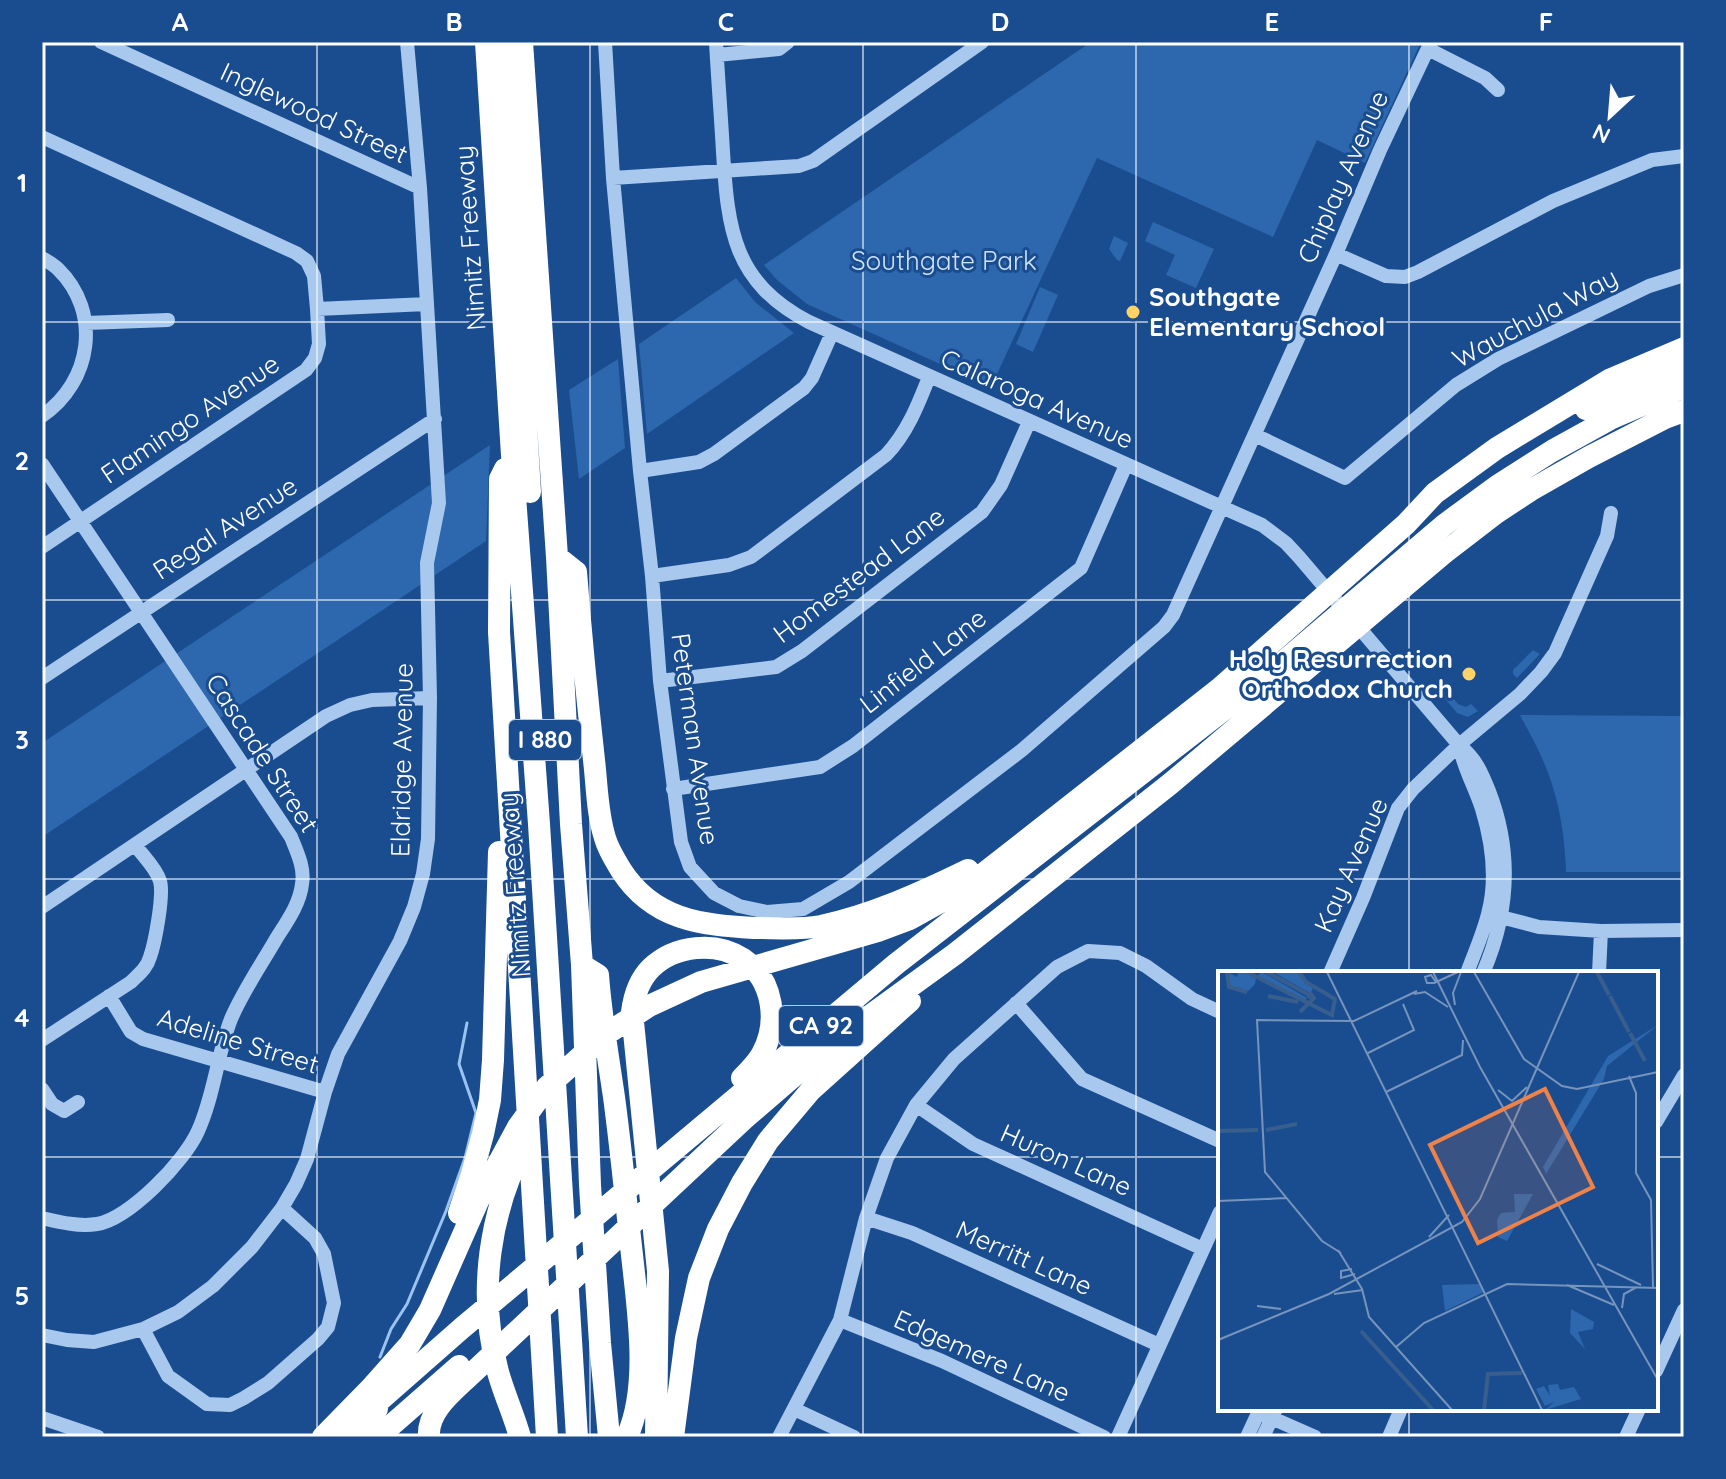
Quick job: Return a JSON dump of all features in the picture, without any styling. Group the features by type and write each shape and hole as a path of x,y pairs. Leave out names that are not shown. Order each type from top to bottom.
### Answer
{"highway":[{"name":"Nimitz Freeway","path":"486,42 577,1437"},
{"name":"I 880","path":"503,42 588,1437"},
{"name":"I 880","path":"522,42 582,965 590,1185 609,1437"},
{"path":"323,1437 410,1344 430,1310 487,1181 518,1127 547,1087 608,1033 649,1006 701,982 910,919 978,878 1219,689 1406,524 1435,493 1497,448 1611,379 1684,348"},
{"path":"1406,524 1502,459 1601,400 1684,367"},
{"name":"CA 92","path":"338,1437 462,1328 896,964 1262,680 1461,512 1562,445 1684,387"},
{"name":"CA 92","path":"378,1437 465,1370 831,1044 955,954 1170,784 1427,566 1478,526 1550,479 1678,416"},
{"path":"512,455 500,479 499,632 547,1437"},
{"path":"557,557 576,572 585,682 605,840 626,877 666,912 715,926 783,929 819,926 922,892 1022,842"},
{"path":"390,1367 426,1299 444,1253 472,1174 490,1100 497,954 502,691"},
{"path":"656,1164 755,1065 766,1046 772,1012 768,993 760,977 744,960 722,950 702,947 667,957 652,967 634,997 632,1012 658,1271 656,1437"},
{"path":"673,1437 686,1338 699,1278 718,1229 742,1183 768,1141 811,1090 931,982 955,954"},
{"path":"582,965 598,975 636,1296 640,1385 636,1412 627,1437"},
{"path":"520,1437 498,1373 489,1322 488,1259 501,1202 518,1156 570,1068"},
{"path":"350,1437 416,1368"},
{"path":"429,1437 428,1429 434,1413 465,1370"}],"street":[{"name":"Inglewood Street","path":"101,42 420,188"},
{"name":"Eldridge Avenue","path":"42,1335 94,1342 143,1329 178,1312 213,1286 252,1247 296,1184 307,1159 338,1054 400,941 414,907 428,839 430,698 427,563 439,503 420,188 407,42"},
{"name":"Peterman Avenue","path":"605,42 613,178 673,789 681,842 690,867 714,893 739,906 767,912 803,909 849,882 1010,759 1164,627 1173,615 1223,508"},
{"path":"716,48 779,49 788,42"},
{"path":"613,178 799,166 813,161 982,42"},
{"path":"1429,46 1485,78 1498,90"},
{"name":"Chiplay Avenue","path":"1223,508 1429,46"},
{"name":"Calaroga Avenue","path":"716,48 727,211 740,254 772,298 832,333 1262,525 1290,547 1459,745 1483,814 1492,859 1495,916 1483,971"},
{"name":"Flamingo Avenue","path":"42,137 296,253 307,261 314,276 319,344 315,358 306,370 42,547"},
{"path":"1336,254 1386,276 1405,277 1553,201 1652,160 1684,156"},
{"path":"42,258 58,269 77,295 86,323 85,356 72,387 42,416"},
{"name":"Wauchula Way","path":"1255,435 1345,478 1456,385 1498,359 1649,286 1684,275"},
{"path":"317,309 427,304"},
{"path":"86,323 168,320"},
{"path":"640,471 699,462 714,454 804,388 812,378 832,333"},
{"path":"652,576 729,565 751,557 899,442 929,377"},
{"name":"Regal Avenue","path":"42,678 435,419"},
{"name":"Homestead Lane","path":"660,681 776,667 802,651 982,512 1001,485 1029,422"},
{"name":"Cascade Street","path":"42,464 291,837 301,862 303,883 285,925 230,1021 199,1130 177,1165 113,1220 95,1225 66,1224 42,1218"},
{"name":"Linfield Lane","path":"673,789 820,767 853,746 1081,568 1126,465"},
{"name":"Kay Avenue","path":"1331,971 1398,808 1413,789 1459,745 1520,694 1555,653 1607,536 1611,513"},
{"path":"42,907 326,716 350,705 372,700 430,698"},
{"path":"42,1040 137,976 150,958 161,897 160,882 135,845"},
{"path":"1495,916 1539,927 1601,931 1684,930"},
{"name":"Calaroga Avenue","path":"1468,971 1495,916"},
{"path":"1599,971 1601,931"},
{"path":"779,1437 840,1320 866,1218 887,1158 916,1105 954,1059 1057,967 1088,951 1120,953 1146,966 1192,999 1218,1011"},
{"name":"Adeline Street","path":"109,996 131,1032 143,1039 325,1092"},
{"path":"1016,1003 1082,1079 1218,1140"},
{"path":"1658,1119 1684,1075"},
{"path":"42,1089 52,1104 64,1111 78,1102"},
{"name":"Huron Lane","path":"916,1105 973,1144 1203,1249"},
{"path":"143,1329 168,1376 207,1404 230,1405 268,1383 328,1327 334,1303 324,1254 315,1238 282,1208"},
{"path":"1118,1437 1218,1216"},
{"name":"Merritt Lane","path":"866,1218 912,1233 1159,1345"},
{"path":"1658,1367 1684,1310"},
{"name":"Edgemere Lane","path":"840,1320 942,1361 1104,1437"},
{"path":"794,1409 854,1437"},
{"path":"1389,1437 1400,1411"},
{"path":"1626,1437 1638,1411"},
{"path":"1247,1437 1266,1412"},
{"path":"1263,1437 1266,1412"},
{"path":"1266,1412 1315,1437"},
{"path":"42,1418 98,1437"}],"green space":[{"name":"Southgate Park","path":"1091,42 1421,42 1365,163 1317,140 1273,237 1097,158 991,387 807,304 764,265"},
{"path":"1153,222 1214,249 1196,288 1166,275 1175,255 1145,241"},
{"path":"1114,236 1128,243 1120,261 1109,249"},
{"path":"736,278 755,302 794,333 647,434 639,344"},
{"path":"1040,287 1058,295 1033,352 1016,344"},
{"path":"618,359 625,448 579,479 569,390"},
{"path":"490,445 486,541 42,837 42,743"},
{"path":"1533,650 1540,654 1517,678 1513,670"},
{"path":"1441,684 1458,704 1466,707 1471,704 1478,711 1468,717 1457,713 1436,688"},
{"path":"1520,715 1684,716 1684,872 1566,872 1556,797 1542,758"}],"waterway":[{"path":"380,1357 391,1329 407,1304 465,1158 476,1113 459,1064 467,1023"}],"place":[{"name":"Southgate Elementary School","path":"1133,312"},
{"name":"Holy Resurrection Orthodox Church","path":"1469,674"}]}
